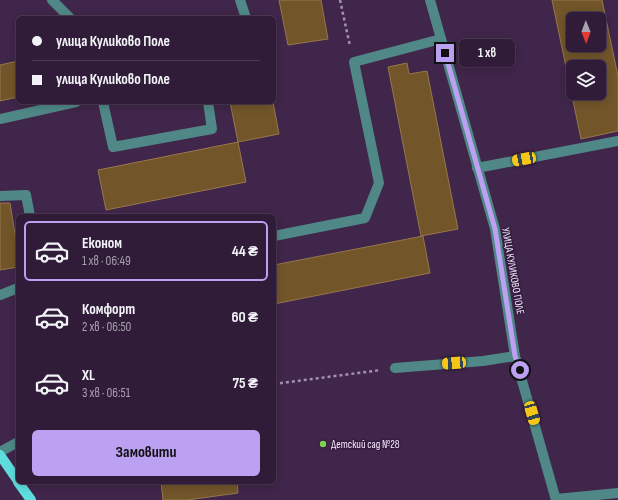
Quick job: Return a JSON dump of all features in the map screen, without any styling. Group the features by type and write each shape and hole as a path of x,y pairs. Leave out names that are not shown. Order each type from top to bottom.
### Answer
{"main road":[{"path":"0,454 16,479"},
{"path":"19,484 31,500"}],"street":[{"path":"52,0 68,16"},
{"path":"240,0 245,16"},
{"name":"УЛИЦА КУЛИКОВО ПОЛЕ","path":"430,0 495,229 515,356 556,500"},
{"path":"276,236 364,218 379,183 354,62 441,39"},
{"path":"0,119 67,104"},
{"path":"104,104 113,147 212,130 208,104"},
{"path":"478,168 618,141"},
{"path":"0,196 26,195 30,214"},
{"path":"0,295 16,289"},
{"path":"395,368 483,361 515,356"},
{"path":"0,454 16,443"},
{"path":"556,500 618,492"}],"path":[{"path":"340,0 354,62"},
{"path":"276,384 395,368"}],"building":[{"path":"279,0 321,0 328,39 288,45"},
{"path":"552,0 602,0 605,12 566,12 566,52 606,52 606,19 618,76 618,131 581,139 573,100 606,100 606,60 566,60 566,67"},
{"path":"16,61 16,97 0,101 0,65"},
{"path":"407,63 409,74 427,71 458,229 421,236 388,67"},
{"path":"230,104 273,104 279,134 238,142"},
{"path":"238,142 246,182 106,210 98,170"},
{"path":"0,203 10,203 16,240 16,267 0,270"},
{"path":"423,236 430,273 276,304 276,265"},
{"path":"161,484 237,484 238,493 187,500 163,500"}],"place":[{"name":"Детский сад №28","path":"323,444"}],"route":[{"path":"445,53 495,229 515,356 520,370"}]}
